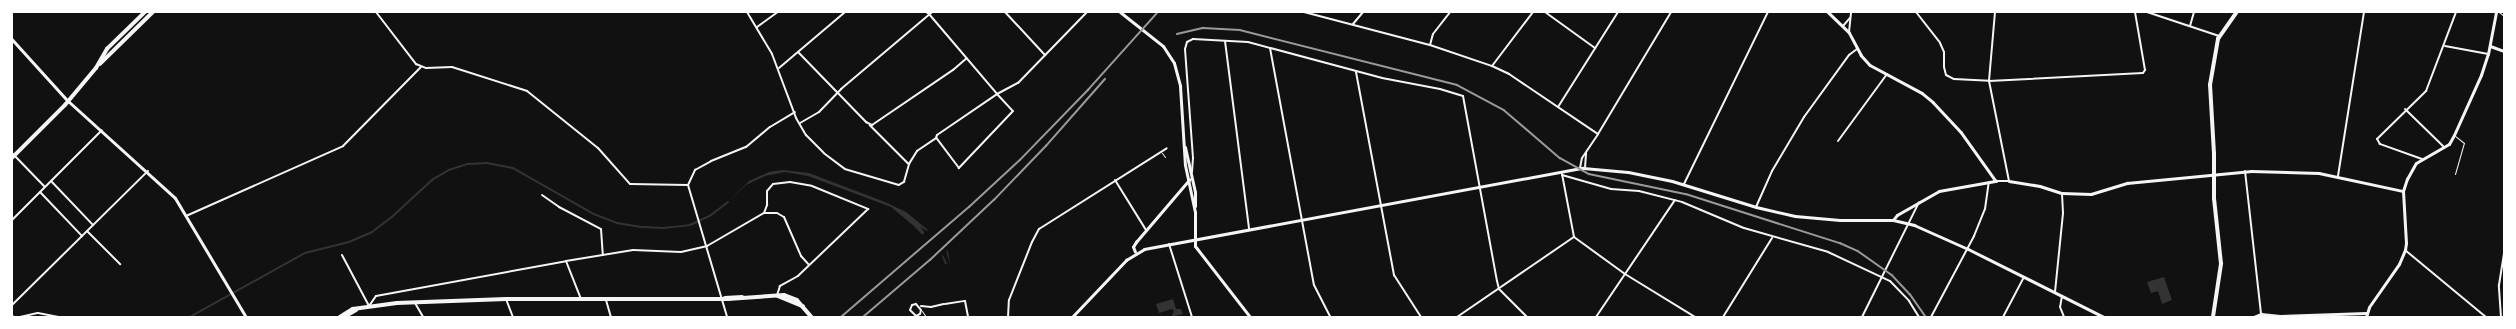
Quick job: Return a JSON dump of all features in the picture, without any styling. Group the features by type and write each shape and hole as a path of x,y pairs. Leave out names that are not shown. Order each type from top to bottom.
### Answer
{"main road":[{"path":"99,64 107,49 145,12"},
{"path":"13,156 68,100 99,64 153,12"},
{"path":"1120,12 1163,46 1174,63 1180,86 1187,181 1195,212"},
{"path":"2213,316 2220,264 2214,198 2210,86 2214,52 2219,36 2237,12"},
{"path":"2366,315 2399,264 2405,250 2406,243 2402,191 2412,168 2422,159 2449,144 2454,135 2471,101 2488,54 2496,12"},
{"path":"2490,46 2504,51"},
{"path":"68,100 148,171 175,198 246,317"},
{"path":"1184,143 1193,180 1195,212 1194,240 1196,248 1250,317"},
{"path":"1072,317 1135,252 1169,244 1380,204 1561,173 1580,168 1628,172 1684,184 1756,207 1809,218 1893,220 1910,224 1968,249 2104,317"},
{"path":"340,317 353,309 356,310 369,306 415,303 506,299 723,298 777,295 804,306 812,317"},
{"path":"344,317 356,310"}],"street":[{"path":"376,12 416,64 421,67 452,67 527,91 598,148 630,184 688,185"},
{"path":"747,12 757,27 779,68 795,112 806,135 824,153 845,169 899,185 904,182 909,164 917,151 997,94 1018,83 1087,12"},
{"path":"757,27 778,12"},
{"path":"779,68 845,12"},
{"path":"926,12 931,13 997,94 1013,111 960,168 956,167 936,138"},
{"path":"1005,12 1045,55"},
{"path":"1304,12 1430,45 1492,66 1509,74 1598,134"},
{"path":"1353,24 1363,12"},
{"path":"1430,45 1433,34 1450,12"},
{"path":"1492,66 1533,12"},
{"path":"1545,12 1595,48"},
{"path":"1558,107 1618,12"},
{"path":"1580,168 1580,162 1671,12"},
{"path":"1684,184 1768,12"},
{"path":"1828,12 1849,32 1866,62 1922,93 1933,102 1961,132 1996,181"},
{"path":"1849,32 1851,12"},
{"path":"1916,12 1940,42 1944,52 1944,67 1946,75 1954,79 1989,81 2144,72 2135,12"},
{"path":"1994,12 1989,81 2009,181"},
{"path":"2147,12 2219,36"},
{"path":"2190,27 2194,12"},
{"path":"2338,176 2364,12"},
{"path":"2422,159 2380,144 2376,138 2405,109 2426,91 2445,46 2456,12"},
{"path":"800,123 819,112 838,92 931,13"},
{"path":"1843,26 1850,17"},
{"path":"12,39 68,100"},
{"path":"1192,172 1193,158 1185,49 1187,42 1194,39 1248,42 1356,72 1440,89 1463,96 1499,289 1527,317"},
{"path":"1225,40 1249,229"},
{"path":"2445,46 2488,54"},
{"path":"1270,48 1316,291 1330,317"},
{"path":"1756,207 1772,171 1804,117 1849,56 1858,49"},
{"path":"798,52 909,164"},
{"path":"870,125 880,121 967,58"},
{"path":"186,216 343,146 421,67"},
{"path":"1356,72 1394,275 1421,317"},
{"path":"1838,141 1887,74"},
{"path":"2405,109 2443,146"},
{"path":"728,317 688,185 695,170 711,161 746,147 770,127 795,112"},
{"path":"12,220 102,130"},
{"path":"1008,317 1009,300 1036,234 1046,223 1167,148"},
{"path":"1585,168 1586,153"},
{"path":"13,156 45,187"},
{"path":"12,305 148,171"},
{"path":"2246,172 2261,314"},
{"path":"1694,317 1625,274 1574,237 1561,173 1611,189 1639,191 1675,200 1772,238 1828,252 1883,277 1898,288 1919,317"},
{"path":"1893,220 1897,215 1919,201 1939,191 1996,181 2009,181 2040,186 2062,193 2090,194 2127,183 2214,173 2319,173 2402,191"},
{"path":"1116,180 1146,230"},
{"path":"1135,252 1134,246 1146,230 1187,181 1193,180"},
{"path":"51,181 93,225"},
{"path":"764,213 770,187 790,182 812,186 868,209 809,266 795,278 780,286 777,295"},
{"path":"1931,317 1968,249 1985,209 1989,182"},
{"path":"40,192 82,236"},
{"path":"2055,292 2063,213 2062,193"},
{"path":"542,195 576,216 601,229 603,255"},
{"path":"1596,317 1675,200"},
{"path":"1862,317 1910,224 1919,201"},
{"path":"342,255 369,306 376,296 566,261 633,250 681,252 706,246 764,213 776,212 784,217 801,256 809,266"},
{"path":"87,231 120,264"},
{"path":"1457,317 1574,237"},
{"path":"1723,317 1772,238"},
{"path":"1169,244 1192,317"},
{"path":"2405,250 2486,317"},
{"path":"2495,317 2501,317 2499,285 2504,253"},
{"path":"566,261 581,299"},
{"path":"2003,317 2024,276"},
{"path":"2062,296 2060,307 2064,317"},
{"path":"605,298 611,317"},
{"path":"506,299 513,317"},
{"path":"920,305 920,314 916,316 910,312 910,307 915,304 920,305 930,307 963,300 967,303 968,317"},
{"path":"415,303 423,317"},
{"path":"20,317 38,313 59,317"},
{"path":"2254,317 2261,314 2280,317 2366,315"}],"lane":[{"path":"2499,12 2504,16"},
{"path":"2454,135 2464,143 2454,174"},
{"path":"1161,152 1165,157"},
{"path":"921,310 926,317"}],"shaded area":[{"path":"783,170 809,173 885,202 906,212 939,239 948,251 950,264 946,251 931,233 920,227 942,253 947,264 945,264 942,256 914,226 891,207 808,176 785,172 765,176 746,185 727,203 749,181 769,172"},
{"path":"2164,277 2172,300 2162,304 2158,291 2151,293 2147,282"},
{"path":"1173,299 1176,309 1181,309 1183,314 1171,317 1174,311 1172,309 1159,313 1156,304"}],"pier":[{"path":"931,228 949,249 941,257 921,236 925,232 944,252 926,232"}],"waterway":[{"path":"190,317 305,253 349,242 372,232 393,216 432,180 449,170 468,164 487,163 513,168 594,214 617,223 643,227 663,228 690,225 711,215 728,202"}],"railway":[{"path":"841,317 969,207 1020,160 1088,90 1158,12"},
{"path":"1177,34 1203,28 1240,30 1457,85 1504,110 1560,158 1589,174 1686,194 1840,243 1858,251 1892,275 1910,294 1926,317"},
{"path":"863,317 930,260 994,200 1046,146 1105,79"}]}
